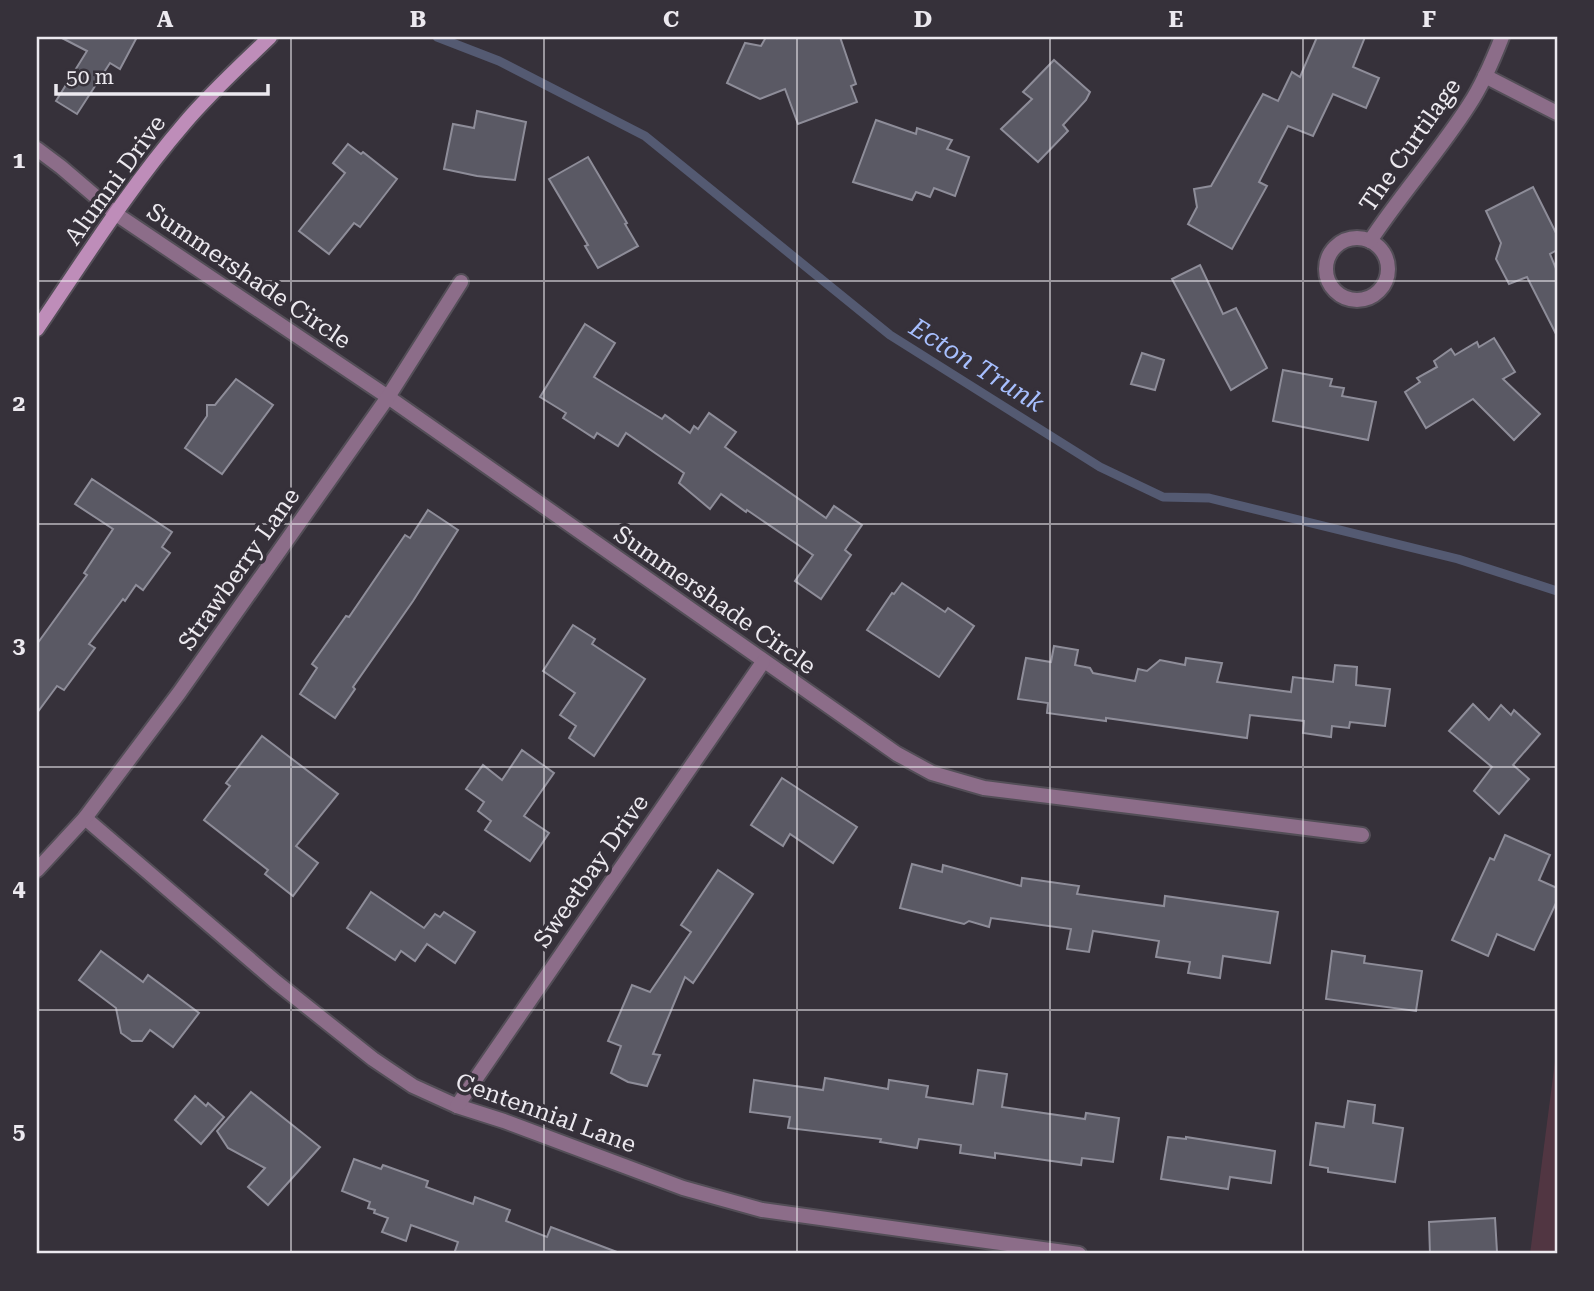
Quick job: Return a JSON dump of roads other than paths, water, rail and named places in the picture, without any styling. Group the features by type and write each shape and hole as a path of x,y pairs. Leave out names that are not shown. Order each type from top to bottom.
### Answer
{"main road":[{"name":"Alumni Drive","path":"37,329 116,214 182,126 270,37"}],"street":[{"name":"The Curtilage","path":"1370,241 1392,207 1470,104 1502,37"},
{"name":"The Curtilage","path":"1485,76 1557,113"},
{"name":"Summershade Circle","path":"37,149 116,214 388,397 762,662 897,754 932,772 984,788 1362,835"},
{"name":"The Curtilage","path":"1360,238 1370,241 1379,247 1388,264 1385,283 1371,297 1352,300 1342,297 1327,282 1326,260 1331,250 1339,243 1360,238"},
{"name":"Strawberry Lane","path":"37,870 85,818 179,693 388,397 461,282"},
{"name":"Sweetbay Drive","path":"457,1106 762,662"},
{"name":"Centennial Lane","path":"85,818 276,982 373,1059 413,1086 457,1106 505,1121 683,1188 762,1210 1079,1254"}],"waterway":[{"name":"Ecton Trunk","path":"437,37 499,61 645,136 890,335 1100,467 1163,497 1209,498 1458,559 1557,591"}]}
